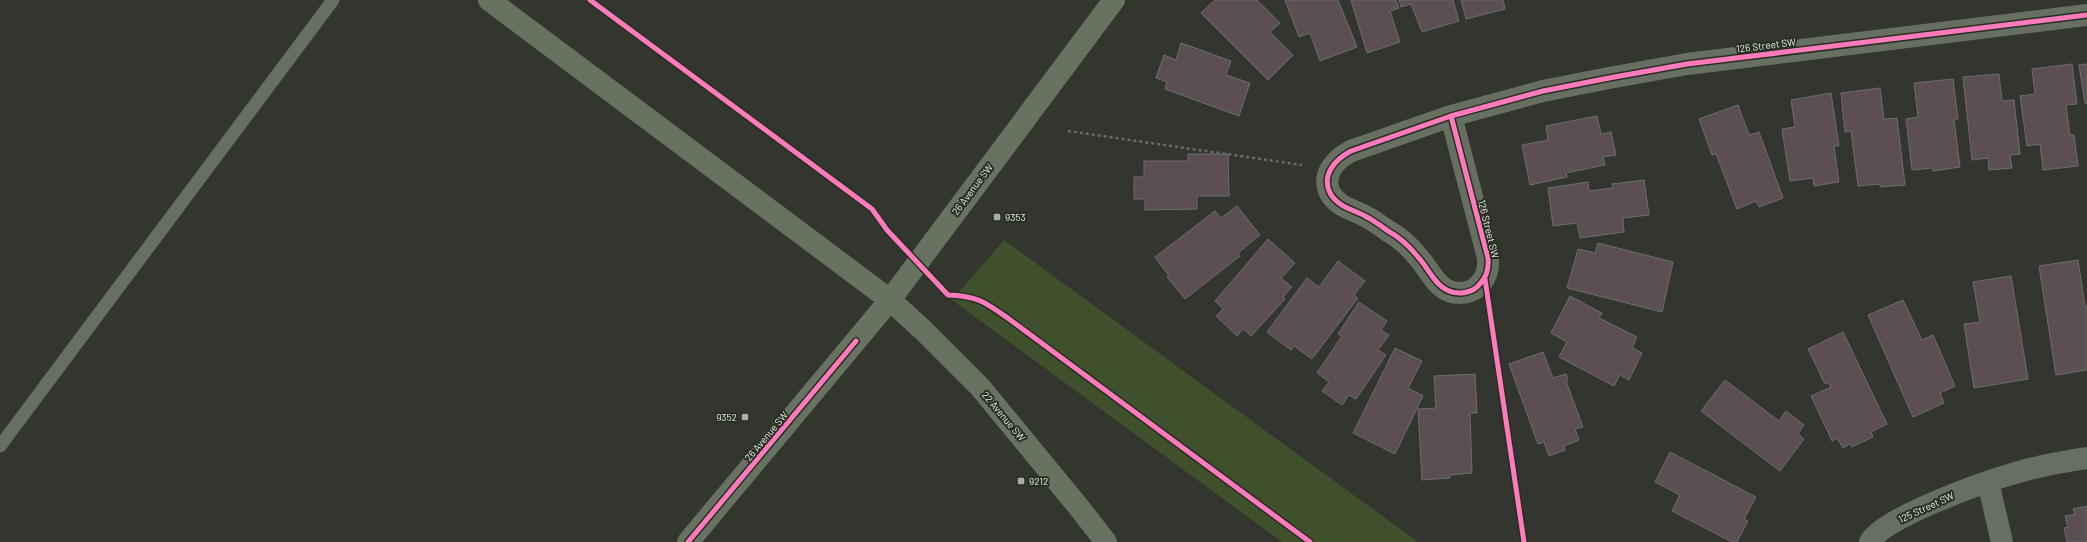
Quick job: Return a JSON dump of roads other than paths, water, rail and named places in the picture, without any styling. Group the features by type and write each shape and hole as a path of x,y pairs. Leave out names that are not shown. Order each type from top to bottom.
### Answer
{"street":[{"name":"22 Avenue SW","path":"489,0 890,300 923,330 980,387 1078,505 1106,542"},
{"name":"26 Avenue SW","path":"688,542 890,300 1114,0"},
{"name":"126 Street SW","path":"1451,116 1488,258 1489,268 1485,279 1475,289 1458,293 1444,290 1419,257 1391,232 1364,216 1346,209 1336,201 1330,191 1328,179 1330,169 1340,157 1351,151 1451,116 1543,91 1687,64 2087,15"},
{"name":"125 Street SW","path":"1870,542 1882,528 1956,493 2012,474 2087,458"},
{"path":"1988,482 2002,542"}],"lane":[{"path":"0,446 333,0"}],"place":[{"name":"9353","path":"997,217"},
{"name":"9352","path":"745,417"},
{"name":"9212","path":"1021,481"}]}
